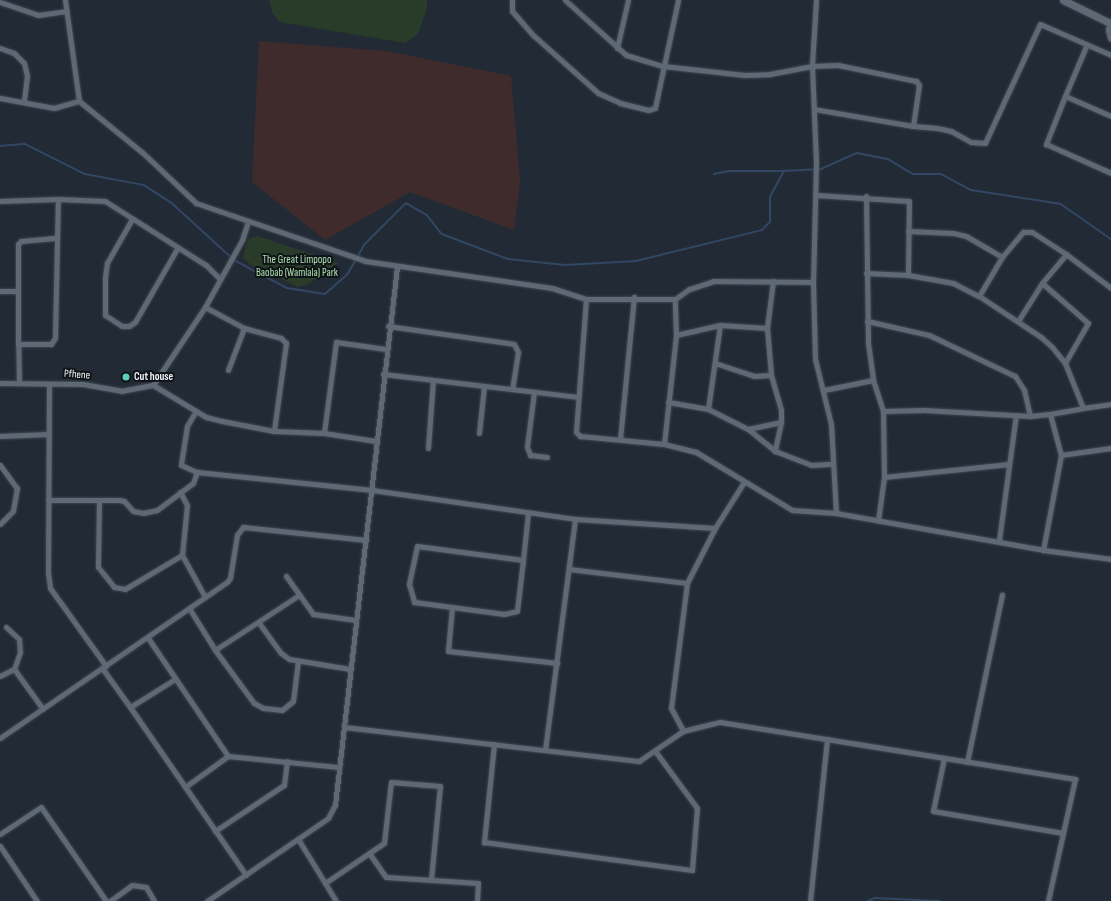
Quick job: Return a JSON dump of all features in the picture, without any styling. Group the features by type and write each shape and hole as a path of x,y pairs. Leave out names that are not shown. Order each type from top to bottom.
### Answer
{"street":[{"path":"65,0 79,101 143,153 196,203 346,256 365,261 397,267 552,288 586,299 634,297 675,299 689,289 714,281 813,282"},
{"path":"512,0 512,11 533,35 598,93 608,98 651,110 656,103 678,0"},
{"path":"565,0 617,48 634,58 663,66 745,75 770,74 812,66 838,65 916,81 920,87 914,126"},
{"path":"617,48 628,0"},
{"path":"816,0 812,66 816,162 813,282 815,359 824,390 831,424 836,513"},
{"path":"1063,0 1111,22 1111,38"},
{"path":"0,2 38,15 66,11"},
{"path":"814,109 944,130 971,142 985,143 1040,24 1111,55"},
{"path":"1087,44 1046,144 1111,173"},
{"path":"0,48 14,53 24,63 27,76 24,101"},
{"path":"1065,96 1111,116"},
{"path":"0,98 24,101 54,108 79,101"},
{"path":"816,195 866,196 909,201 908,275"},
{"path":"866,196 867,321 873,380 883,411 884,477 878,521"},
{"path":"0,201 58,199 105,201 206,265 219,278"},
{"path":"18,344 51,344 55,341 58,199"},
{"path":"132,219 107,263 105,278 105,315 122,326 129,326 135,322 178,247"},
{"path":"248,222 235,253 219,278 205,307 153,385 196,411 222,421 274,430 324,433 375,441"},
{"path":"908,231 953,233 966,236 1002,258"},
{"path":"978,296 1019,234 1028,231 1066,254 1111,288"},
{"path":"19,383 17,291 19,242 57,238"},
{"path":"1018,321 1042,284 1066,254"},
{"path":"207,901 328,818 335,805 372,490 375,441 388,326 397,267"},
{"path":"866,273 908,275 953,283 978,296 1041,337 1065,363 1083,408"},
{"path":"773,282 767,328 771,375 781,410 781,422 775,451"},
{"path":"1042,284 1088,323 1065,363"},
{"path":"0,291 17,291"},
{"path":"620,439 634,297"},
{"path":"586,299 578,397 578,434 664,444 696,452 792,510 836,513 999,540 1043,550 1111,559"},
{"path":"664,444 676,335 675,299"},
{"path":"205,307 244,328 281,338 286,343 274,430"},
{"path":"867,321 929,335 1015,376 1024,390 1030,416"},
{"path":"676,335 720,325 767,328"},
{"path":"708,409 720,325"},
{"path":"388,326 514,344 518,352 512,389"},
{"path":"228,370 244,328"},
{"path":"324,433 336,342 386,349"},
{"path":"715,363 754,376 771,375"},
{"path":"383,374 578,397"},
{"path":"428,448 433,380"},
{"path":"824,390 873,380"},
{"name":"Pfhene","path":"0,383 83,384 121,391 153,385"},
{"path":"49,384 48,573 50,588 246,875"},
{"path":"479,433 484,386"},
{"path":"534,392 527,447 530,455 547,457"},
{"path":"668,402 708,409 748,430 775,451 811,464 833,464"},
{"path":"883,411 924,410 1030,416 1111,404"},
{"path":"196,411 187,426 181,465 197,472 372,490 575,519 715,528"},
{"path":"1043,550 1061,454 1050,414"},
{"path":"999,540 1016,415"},
{"path":"748,430 781,422"},
{"path":"0,436 49,434"},
{"path":"1061,454 1111,448"},
{"path":"884,477 1009,464"},
{"path":"0,465 17,488 12,511 0,524"},
{"path":"48,500 124,501 133,511 143,513 157,510 193,483 197,472"},
{"path":"683,731 671,708 687,584 715,528 744,482"},
{"path":"180,492 187,505 182,555 205,597"},
{"path":"99,501 98,567 114,587 125,589 182,555"},
{"path":"523,560 416,546 408,584 414,602 504,614 517,611 523,560 528,513"},
{"path":"545,750 575,519"},
{"path":"0,738 148,638 230,578 237,535 243,527 366,540"},
{"path":"569,569 687,584"},
{"path":"286,576 313,614 356,620"},
{"path":"215,650 259,623 299,595"},
{"path":"967,762 1002,595"},
{"path":"452,607 448,651 556,663"},
{"path":"189,608 215,650 254,704 269,709 282,710 293,701 298,660"},
{"path":"259,623 281,653 289,659 350,669"},
{"path":"0,676 14,669 20,652 19,639 6,627"},
{"path":"148,638 228,756"},
{"path":"14,669 43,709"},
{"path":"130,707 175,679"},
{"path":"344,727 640,761 683,731 720,722 1075,779 1048,901"},
{"path":"810,901 827,739"},
{"path":"494,744 484,842 692,870 698,808 654,751"},
{"path":"185,787 228,756 339,767"},
{"path":"944,758 933,811 1063,833"},
{"path":"215,831 284,785 287,761"},
{"path":"325,884 384,843 392,782 440,786 431,880"},
{"path":"0,834 41,807 106,901"},
{"path":"298,839 336,901"},
{"path":"0,846 37,901"},
{"path":"369,853 386,877 478,883 476,901"},
{"path":"110,901 132,885 146,888 154,901"}],"shaded area":[{"path":"259,41 386,51 511,76 520,181 514,230 410,192 325,240 252,182"}],"green space":[{"path":"269,0 427,0 427,8 418,34 405,43 280,22 272,12"},
{"name":"The Great Limpopo Baobab (Wamlala) Park","path":"258,236 338,263 308,284 298,287 251,265 243,257 248,239"}],"waterway":[{"path":"0,146 25,144 85,174 144,185 172,203 231,257"},
{"path":"358,256 364,245 406,203 427,215 442,234 508,259 565,265 636,261 762,230 770,222 770,197 784,171 821,169 857,153 888,159 913,174 941,174 971,190 1061,204 1111,239"},
{"path":"714,174 729,171 784,171"},
{"path":"234,260 287,288 325,294 347,275 356,260"},
{"path":"868,901 875,898 939,901"}],"place":[{"name":"Cut house","path":"126,377"}]}
